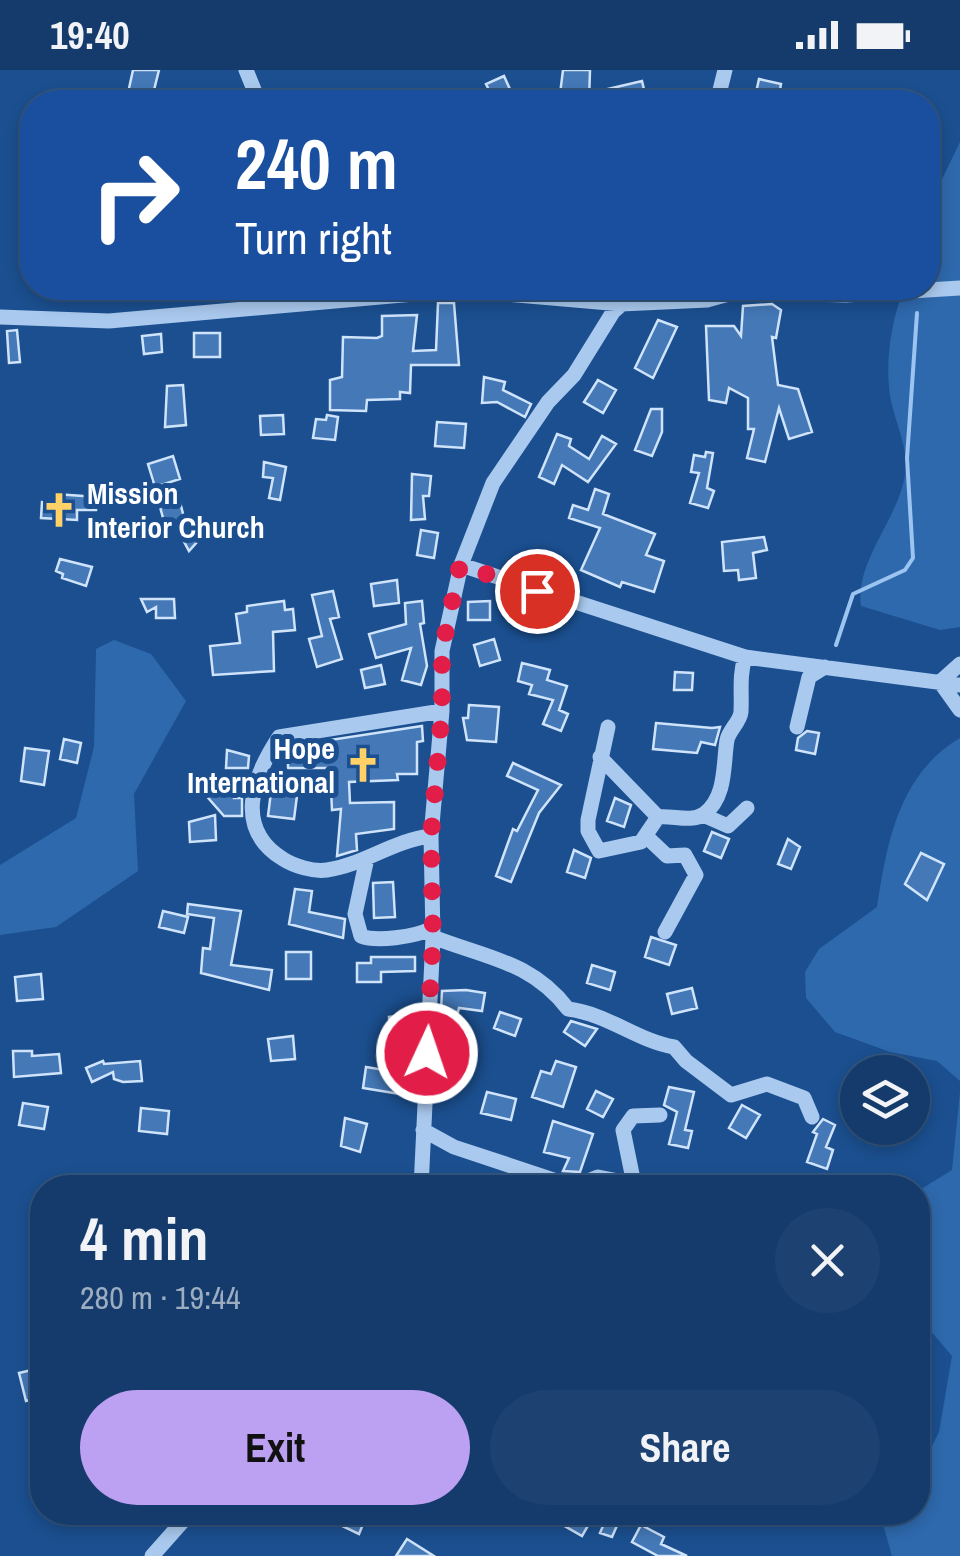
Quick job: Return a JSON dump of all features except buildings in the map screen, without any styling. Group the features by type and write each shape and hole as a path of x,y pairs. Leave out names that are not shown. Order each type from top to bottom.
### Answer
{"street":[{"path":"0,316 109,322 258,300"},
{"path":"585,300 621,304 707,300"},
{"path":"421,1175 431,836 442,711 442,650 460,565 493,483 626,300"},
{"path":"460,565 745,657 960,685"},
{"path":"703,815 721,783 728,760 728,738 741,716 739,678 745,657"},
{"path":"940,682 960,664"},
{"path":"797,727 810,677 824,666"},
{"path":"940,682 960,710"},
{"path":"431,836 414,838 328,870 294,866 262,846 252,816 264,760 279,738 442,711"},
{"path":"608,727 588,831 599,851 648,838"},
{"path":"600,757 658,816 684,820 703,815 728,826 747,808"},
{"path":"648,838 658,816"},
{"path":"648,838 666,856 685,855 696,875 665,932"},
{"path":"366,858 354,914 360,936 371,940 402,933 431,933 468,951 488,952 550,985 568,1010 610,1019 656,1044 674,1047 731,1095 767,1084 804,1098 812,1116"},
{"path":"632,1175 623,1130 632,1116 660,1115"},
{"path":"423,1130 454,1147 536,1175"},
{"path":"152,1556 180,1525"}],"shaded area":[{"path":"960,142 960,627 940,630 861,606 861,588 872,552 904,480 905,454 889,387 892,329 900,300 940,300 940,183"},
{"path":"114,640 151,654 186,701 134,794 138,871 56,927 0,935 0,865 76,818 94,747 96,649"},
{"path":"960,738 960,1081 930,1060 930,1055 890,1052 835,1032 806,998 805,972 819,949 877,907 899,812 923,770"},
{"path":"960,1092 960,1556 892,1556 886,1525 930,1525 930,1450 939,1432 952,1356 930,1330 930,1184 952,1170"}],"waterway":[{"path":"836,645 853,594 905,570 913,558 907,458 917,313"}],"place":[{"name":"Mission Interior Church","path":"59,510"},
{"name":"Hope International","path":"363,765"}],"route":[{"path":"427,1053 433,937 431,836 442,711 442,650 460,565 537,591"}]}
